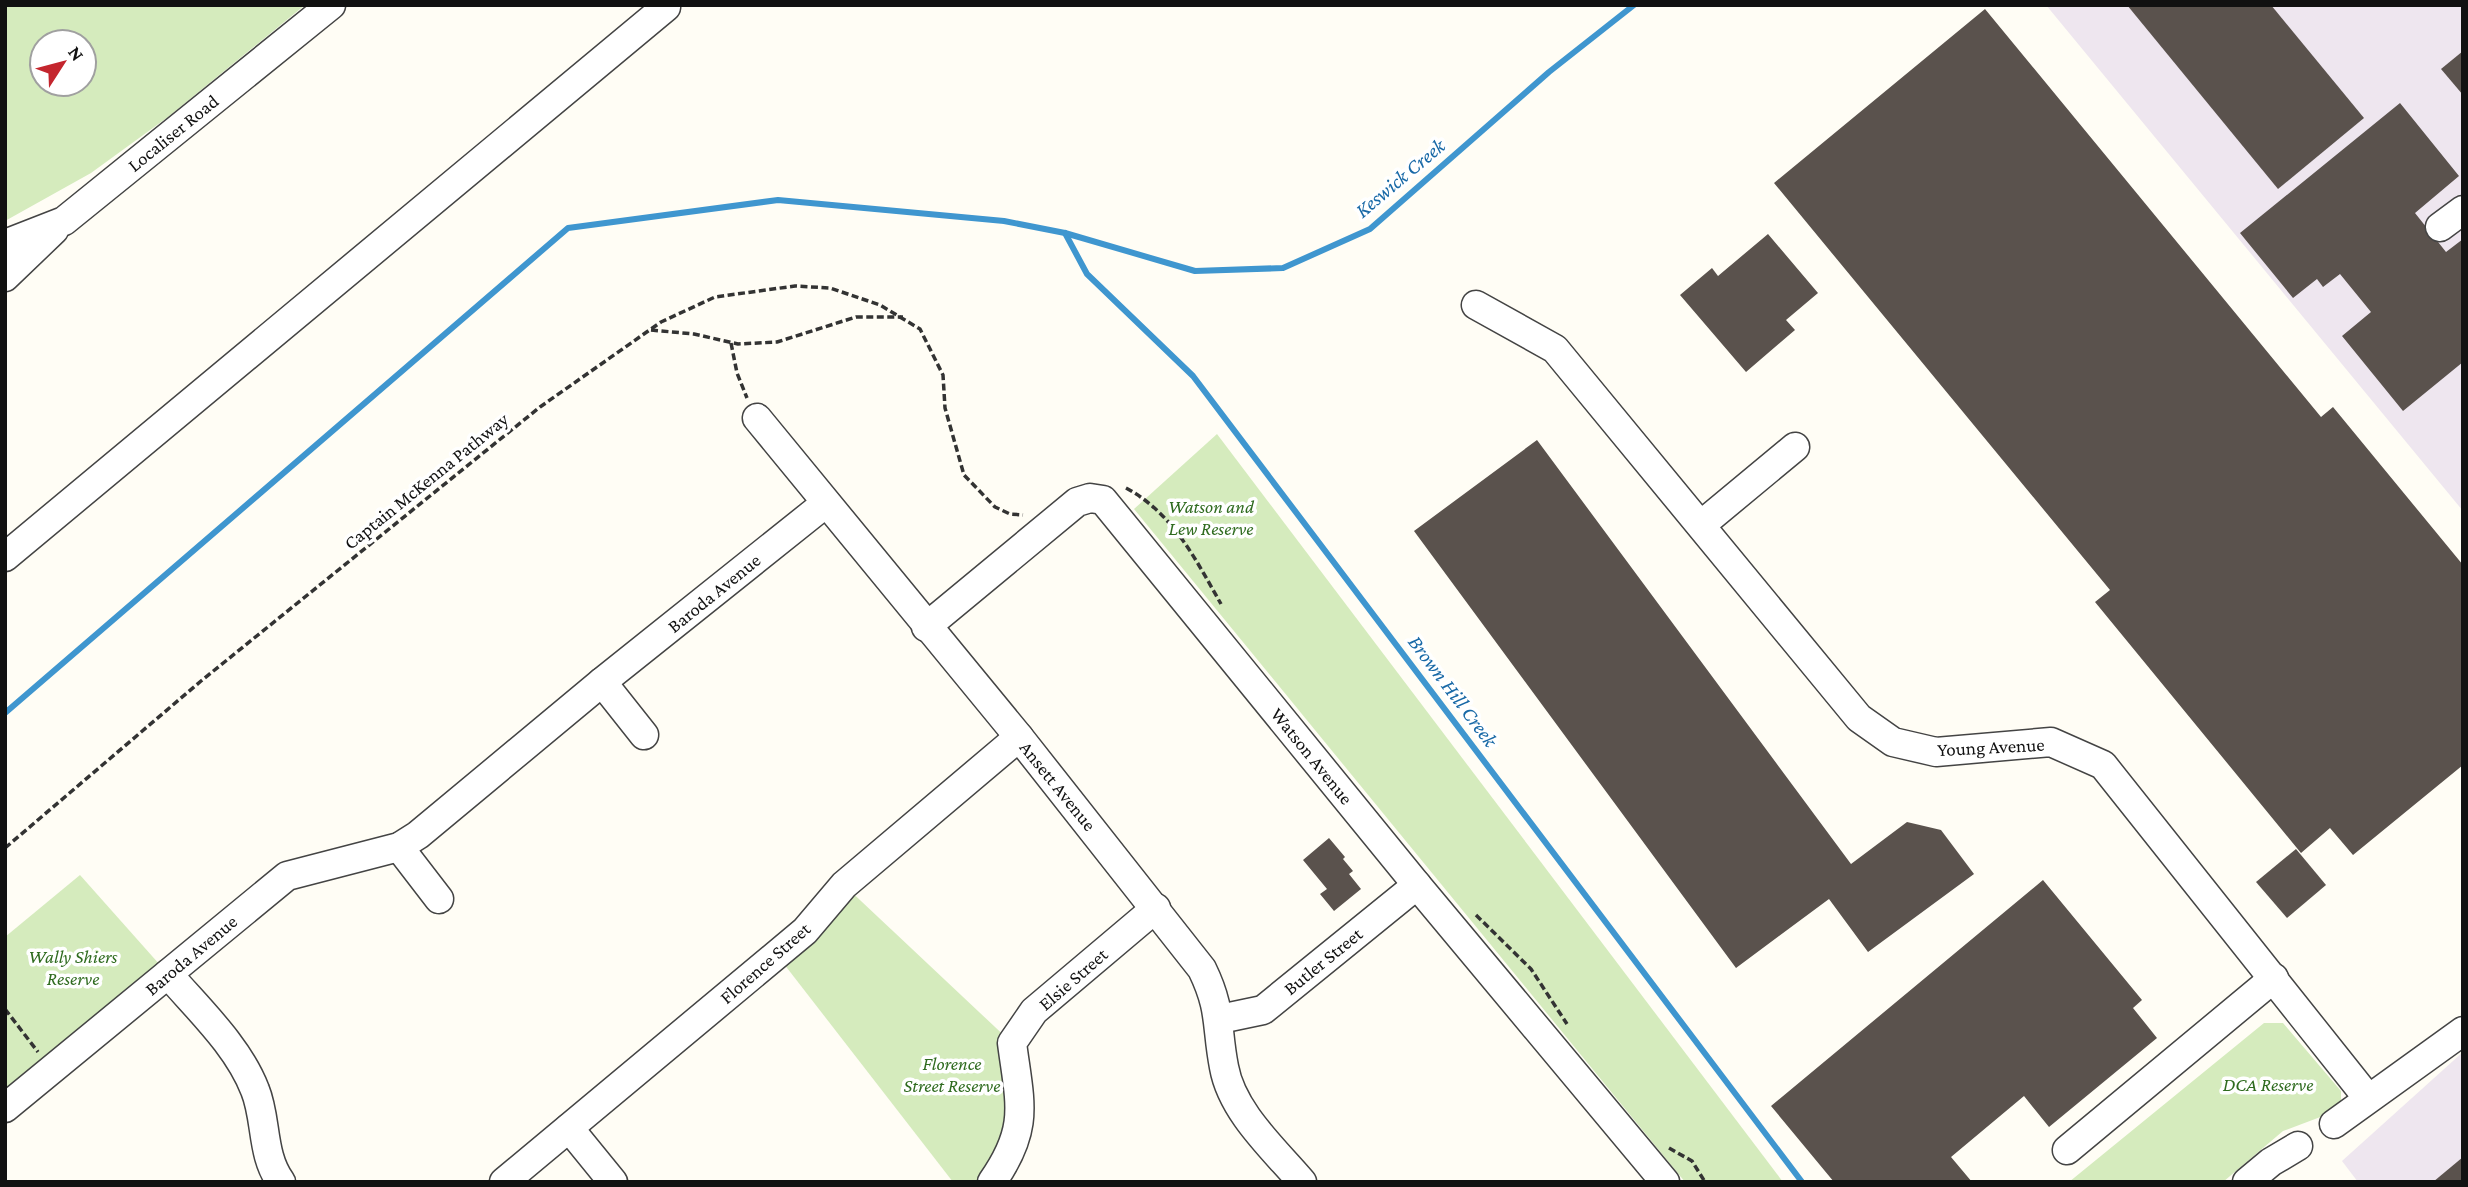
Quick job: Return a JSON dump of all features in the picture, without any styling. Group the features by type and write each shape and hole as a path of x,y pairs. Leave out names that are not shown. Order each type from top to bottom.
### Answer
{"street":[{"name":"Localiser Road","path":"5,244 64,221 331,5"},
{"path":"5,558 666,7"},
{"path":"2440,227 2463,210"},
{"path":"5,277 64,221"},
{"name":"Young Avenue","path":"1476,305 1555,349 1859,718 1893,742 1936,752 2052,742 2102,765 2367,1097"},
{"name":"Ansett Avenue","path":"757,418 1019,737 1202,969 1215,996 1224,1069 1242,1110 1302,1182"},
{"path":"1701,525 1795,447"},
{"name":"Watson Avenue","path":"926,627 1077,502 1090,498 1103,500 1417,885 1665,1182"},
{"name":"Baroda Avenue","path":"5,1108 287,876 400,848 826,503"},
{"path":"602,682 644,735"},
{"name":"Florence Street","path":"504,1182 805,932 844,885 1019,737"},
{"path":"400,848 439,900"},
{"name":"Butler Street","path":"1220,1020 1263,1010 1417,885"},
{"name":"Elsie Street","path":"992,1182 1008,1159 1022,1115 1012,1044 1034,1011 1156,908"},
{"path":"168,974 238,1057 256,1091 274,1173 281,1182"},
{"path":"2067,1150 2274,978"},
{"path":"2334,1124 2367,1097 2463,1031"},
{"path":"569,1128 613,1182"},
{"path":"2247,1182 2271,1162 2298,1146"}],"path":[{"name":"Captain McKenna Pathway","path":"5,848 201,681 540,407 649,330 684,309 715,297 794,286 847,292 903,317 920,329 943,375 945,408 964,475 995,507 1010,514 1023,515 1030,512"},
{"path":"649,330 694,334 731,343 777,342 856,317 903,317"},
{"path":"731,343 740,381 757,418"},
{"path":"5,1009 51,1070"}],"shaded area":[{"path":"2046,5 2463,5 2463,511"},
{"path":"2463,1052 2463,1182 2358,1182 2342,1161"}],"green space":[{"path":"5,5 305,5 168,117 91,173 5,221"},
{"name":"Watson and Lew Reserve","path":"1217,434 1783,1182 1685,1182 1134,509"},
{"name":"Wally Shiers Reserve","path":"80,875 168,974 5,1108 5,937"},
{"name":"Florence Street Reserve","path":"844,885 1012,1043 1017,1080 992,1182 953,1182 777,955"},
{"name":"DCA Reserve","path":"2264,1023 2283,1023 2341,1091 2341,1101 2323,1116 2283,1131 2223,1182 2069,1182"}],"building":[{"path":"2127,5 2271,5 2364,118 2278,189"},
{"path":"1985,9 2321,417 2333,407 2463,565 2463,765 2353,855 2330,828 2301,853 2095,602 2110,590 1774,183"},
{"path":"2463,51 2463,95 2441,69"},
{"path":"2400,103 2459,176 2415,213 2446,252 2463,239 2463,362 2403,411 2342,336 2371,312 2340,274 2323,287 2317,279 2293,298 2240,233"},
{"path":"1768,234 1818,293 1786,320 1795,330 1746,372 1680,295 1712,268 1718,276"},
{"path":"1537,440 1851,864 1907,822 1941,830 1974,874 1868,952 1829,899 1736,968 1414,531"},
{"path":"1329,838 1345,857 1343,859 1353,871 1349,874 1361,889 1334,911 1320,894 1327,889 1303,860"},
{"path":"2296,849 2326,885 2287,918 2256,882"},
{"path":"2043,880 2142,1000 2133,1008 2157,1038 2049,1127 2024,1096 1951,1157 1972,1182 1834,1182 1771,1106"},
{"path":"2463,1157 2463,1182 2433,1182"}],"waterway":[{"name":"Keswick Creek","path":"5,713 568,228 778,200 1004,221 1065,233 1195,271 1283,268 1370,229 1549,72 1634,5"},
{"name":"Brown Hill Creek","path":"1065,233 1087,274 1193,376 1802,1182"}]}
